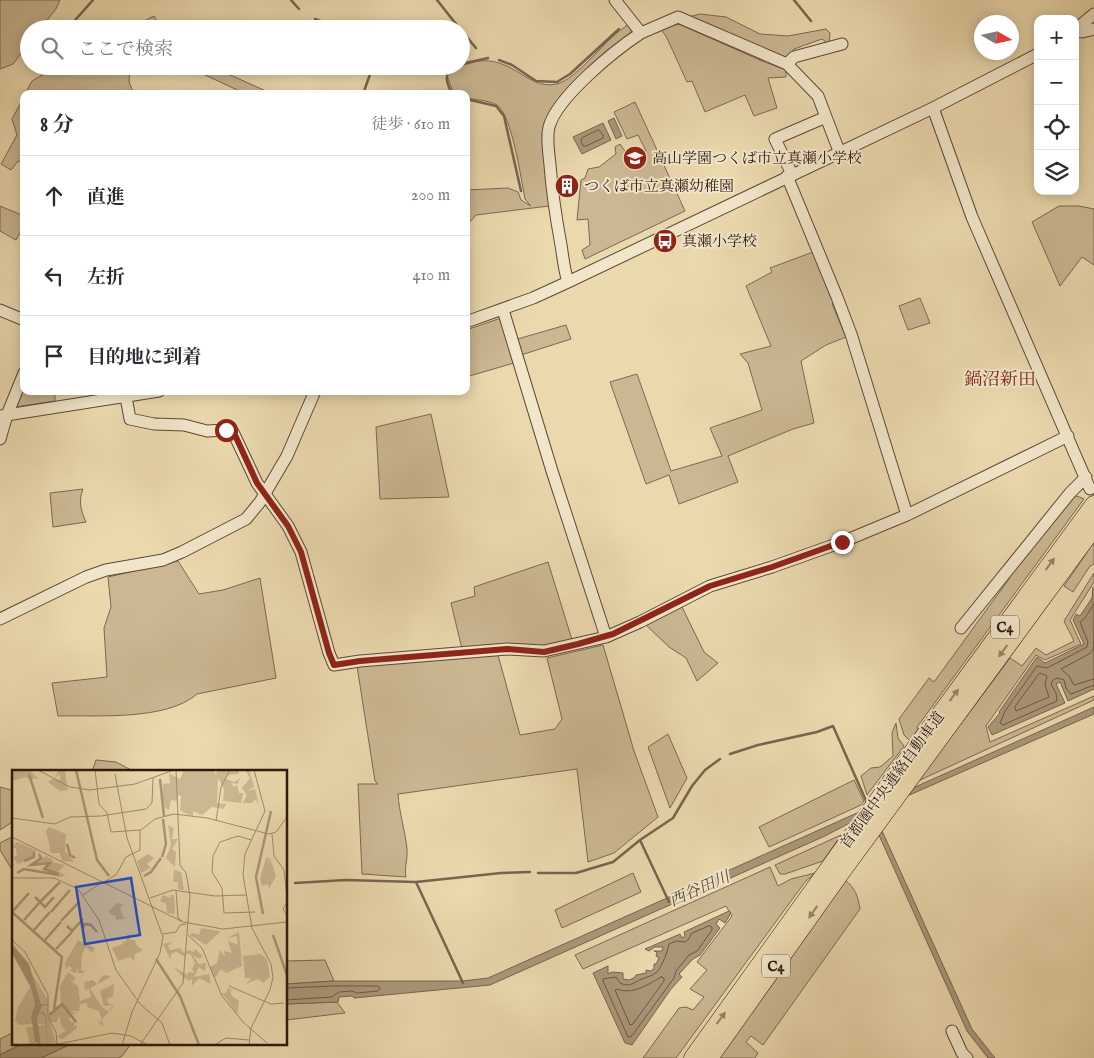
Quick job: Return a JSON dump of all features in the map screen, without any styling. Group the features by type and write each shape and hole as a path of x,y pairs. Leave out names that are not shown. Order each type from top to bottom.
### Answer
{"highway":[{"name":"首都圏中央連絡自動車道","path":"693,1058 1092,497"},
{"name":"首都圏中央連絡自動車道","path":"708,1058 841,872 1094,527"}],"street":[{"path":"615,0 641,33"},
{"path":"1079,27 1094,14"},
{"path":"568,282 558,231 551,176 548,146 549,128 553,118 564,103 596,68 611,54 641,33 678,17 787,64 818,96 840,151"},
{"path":"1079,30 1082,32 1094,29"},
{"path":"787,64 794,57 842,44"},
{"path":"470,321 503,310 568,282 932,108 1034,56"},
{"path":"932,108 972,217 1086,477 1092,497"},
{"path":"826,117 775,139 851,334 907,515"},
{"path":"0,310 20,318"},
{"path":"503,310 552,471 606,637"},
{"path":"0,439 4,415 20,381"},
{"path":"4,415 137,395"},
{"path":"0,619 106,570 163,560 246,519 264,495 287,456 313,395"},
{"path":"126,397 130,419 154,424 184,425 207,431 226,430 233,432 250,470 264,495 284,519 301,552 334,665 360,661 507,649 544,652 606,637 640,622 710,586 772,567 842,542 907,515 1068,436"},
{"path":"961,628 1070,493 1086,477"},
{"path":"952,1030 962,1053 967,1058"}],"shaded area":[{"path":"0,0 60,0 47,20 20,20 20,55 13,64 0,69"},
{"path":"700,14 726,17 760,34 788,36 826,29 830,33 829,44 822,39 794,49 785,59 688,17"},
{"path":"154,16 156,20 146,20"},
{"path":"679,24 786,70 786,77 768,78 777,108 754,116 745,95 705,112 692,81 687,82 661,29"},
{"path":"628,25 632,29 629,35 603,54 575,83 545,122 542,134 549,206 476,215 470,222 470,190 508,188 518,192 521,200 531,206 525,199 515,148 502,111 493,103 470,99 470,90 452,90 447,75 470,75 470,63 482,61 495,62 535,82 546,85 557,84 574,74"},
{"path":"42,75 130,75 129,82 132,90 27,90 32,81"},
{"path":"205,75 230,75 264,90 237,90"},
{"path":"635,102 685,211 585,259 582,250 590,245 588,219 577,220 581,180 585,178 588,169 599,167 616,154 615,147 620,144 630,158 646,151 638,135 627,139 614,112"},
{"path":"20,104 20,162 18,161 11,170 1,164 17,135 12,119"},
{"path":"0,206 20,214 20,233 16,240 0,231"},
{"path":"1059,206 1079,206 1094,209 1094,265 1082,257 1060,286 1032,222"},
{"path":"813,252 835,301 832,304 846,337 826,345 801,361 814,423 793,429 728,456 738,482 679,504 669,475 646,484 610,382 637,374 671,471 722,456 710,428 762,410 748,363 740,354 771,346 746,286 772,272 770,268"},
{"path":"920,298 930,323 908,330 899,306"},
{"path":"501,318 514,363 470,376 470,329"},
{"path":"566,325 571,339 521,355 514,340"},
{"path":"20,394 55,395 55,401 15,407"},
{"path":"431,414 449,497 380,499 376,427"},
{"path":"83,489 81,506 86,522 53,527 50,493"},
{"path":"1077,496 1084,499 917,727 918,729 910,741 904,735 899,719 929,678 934,682 1011,574 1070,499"},
{"path":"1094,542 1094,564 1090,566 1073,592 1064,586"},
{"path":"178,561 199,594 223,590 260,578 276,678 197,694 184,703 150,713 111,716 58,716 52,683 107,677 104,628 111,607 108,577"},
{"path":"548,562 573,643 540,649 462,649 451,603 475,596 474,587"},
{"path":"1094,573 1094,582 1070,620 1081,644 1045,660 1036,655 986,726 990,742 1094,696 1094,700 918,781 1010,658 1022,666 1036,648 1046,655 1074,641 1064,621"},
{"path":"682,607 704,652 718,663 697,681 686,658 669,647 644,623"},
{"path":"603,645 634,751 658,817 614,853 588,862 577,769 398,794 407,849 406,877 362,874 358,784 378,784 375,781 357,666 498,655 520,735 555,729 562,719 547,658"},
{"path":"896,723 898,738 904,746 867,795 861,776 871,768 880,767 893,756 892,733"},
{"path":"668,734 687,778 670,808 648,747"},
{"path":"96,760 116,762 131,770 93,770"},
{"path":"854,780 864,801 861,805 769,847 759,827"},
{"path":"0,787 12,790 12,822 0,830"},
{"path":"841,835 823,861 785,874 780,874 775,865"},
{"path":"12,837 12,870 0,850 0,843"},
{"path":"770,867 778,886 791,879 815,873 805,882 676,1058 643,1058 679,1008 686,1007 693,1010 704,997 690,989 707,970 697,962 732,916 726,906 583,969 575,955"},
{"path":"633,873 641,892 562,928 555,910"},
{"path":"845,880 856,893 860,909 763,1045 751,1036 746,1042 758,1053 755,1058 719,1058"},
{"path":"325,960 334,981 288,984 288,961"},
{"path":"337,1002 345,1013 288,1020 288,1004"},
{"path":"12,1033 12,1046 18,1046 0,1055 0,1039"},
{"path":"67,1046 130,1046 122,1056 118,1058 41,1058"}],"water":[{"path":"614,118 622,136 616,139 608,121"},
{"path":"603,123 611,140 582,154 573,137"},
{"path":"1093,587 1094,689 1068,701 1060,682 1056,684 1065,703 992,735 988,727 1000,713 1037,657 1045,663 1084,644 1073,620 1076,614 1080,616 1092,598"},
{"name":"西谷田川","path":"1094,707 1094,714 873,811 972,1029 995,1058 988,1058 967,1031 869,813 825,836 490,985 354,998 352,996 339,997 338,1002 288,1004 288,984 334,981 463,981 488,978"},
{"path":"729,911 731,913 725,923 719,919 716,924 720,928 700,955 693,959 679,974 682,977 671,989 632,1045 625,1043 593,973 608,966 608,974 612,972 623,973 623,979 629,980 636,975 646,973 646,970 654,969 654,964 656,964 659,958 656,956 657,952 654,951 662,951 663,947 655,947 649,951 645,949 680,934 682,938 685,936 684,932"},
{"path":"18,1046 67,1046 41,1058 0,1058 0,1055"}],"waterway":[{"path":"75,20 93,0"},
{"path":"291,0 299,9"},
{"path":"437,0 453,20"},
{"path":"794,0 811,21"},
{"path":"499,60 512,65 536,81 557,82 570,74 619,29"},
{"path":"470,41 476,48"},
{"path":"470,62 488,58"},
{"path":"364,90 370,75"},
{"path":"447,75 447,83 450,90"},
{"path":"470,100 496,106 504,116 521,191"},
{"path":"730,754 758,745 817,732 833,726 867,803"},
{"path":"538,873 576,873 613,862 640,840 673,818 692,786 705,770 720,759"},
{"name":"西谷田川","path":"640,840 669,902"},
{"path":"295,883 346,880 416,882 501,873 530,872"},
{"path":"416,882 463,983"}],"place":[{"name":"高山学園つくば市立真瀬小学校","path":"635,158"},
{"name":"つくば市立真瀬幼稚園","path":"567,186"},
{"name":"真瀬小学校","path":"665,241"}],"district":[{"name":"鍋沼新田","path":"1000,379"}],"route":[{"path":"226,430 232,431 235,435 257,483 288,526 301,552 334,665 347,662 507,649 544,652 578,644 613,634 710,586 772,567 842,542"}]}
